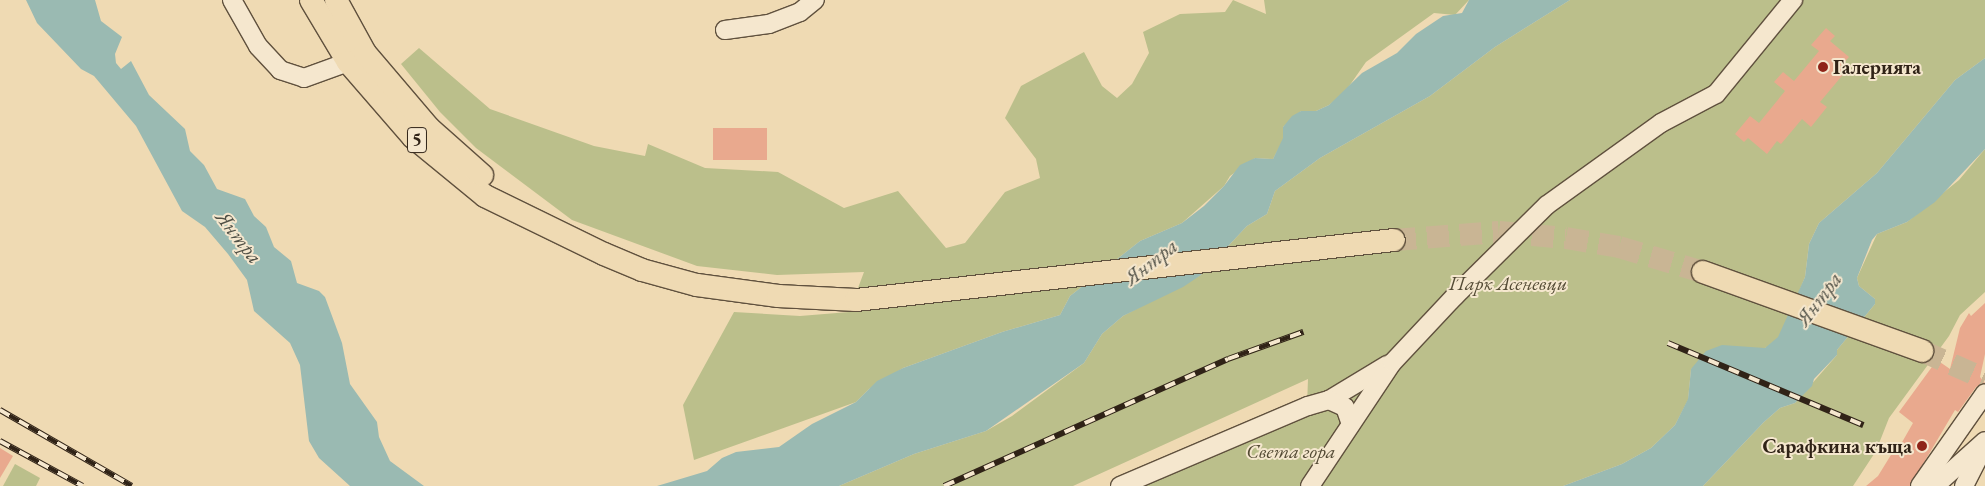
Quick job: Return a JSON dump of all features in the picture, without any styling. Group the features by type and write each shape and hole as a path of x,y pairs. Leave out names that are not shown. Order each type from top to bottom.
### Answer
{"main road":[{"path":"304,0 331,36"},
{"name":"5","path":"311,0 348,62 413,137 485,196 642,270 697,286 778,296 856,300 1394,240"},
{"name":"5","path":"336,0 365,53 429,128 486,178 565,234"},
{"path":"1703,272 1912,347"}],"street":[{"path":"232,0 258,46 280,70 304,78 348,62"},
{"path":"725,30 769,24 800,12 815,0"},
{"path":"1310,486 1392,363 1455,296 1547,205 1661,123 1716,94 1793,0"},
{"path":"1120,486 1308,406 1328,400 1392,363"},
{"path":"1920,486 1985,393"},
{"path":"1328,400 1345,408 1351,424"},
{"path":"1934,486 1985,441"},
{"path":"1964,486 1985,446"}],"green space":[{"path":"1233,0 1266,14 1264,0 1469,0 1455,15 1434,13 1366,62 1345,92 1329,105 1316,111 1301,111 1283,127 1284,138 1273,159 1255,158 1230,176 1224,186 1182,223 1140,241 1070,296 1060,315 1002,332 903,368 869,389 856,402 694,460 683,405 734,312 800,316 849,312 864,272 777,275 697,266 572,220 476,148 440,112 401,64 419,48 490,109 594,146 645,156 648,144 705,168 778,172 844,208 898,191 946,248 965,243 1005,192 1040,178 1036,159 1005,118 1021,86 1084,52 1102,86 1117,98 1132,84 1149,53 1143,32 1180,14 1225,12"},
{"name":"Парк Асеневци","path":"1570,0 1985,0 1985,58 1955,80 1877,173 1819,223 1809,244 1805,277 1778,343 1765,348 1746,348 1691,369 1688,400 1675,425 1651,448 1622,464 1563,486 1120,486 1307,406 1308,379 1073,486 839,486 914,454 986,431 1012,416 1084,363 1102,334 1123,316 1201,275 1247,226 1267,214 1275,191 1320,158 1430,96 1495,47"},
{"path":"1985,149 1985,292 1960,315 1949,336 1889,418 1876,451 1853,486 1703,486 1764,422 1780,408 1795,403 1837,355 1837,350 1875,304 1875,299 1859,286 1857,278 1877,234 1907,222 1959,180"},
{"path":"15,464 40,478 36,486 3,486"}],"water":[{"name":"Янтра","path":"26,0 95,0 101,21 122,37 115,54 116,63 121,69 131,61 149,95 185,129 190,151 204,165 217,189 245,199 254,216 266,227 274,247 291,261 297,283 319,291 325,297 342,343 350,384 377,422 379,437 390,461 424,486 350,486 319,458 309,441 300,365 290,343 254,311 247,280 228,254 205,227 182,211 136,126 94,76 81,69 37,23"},
{"name":"Янтра","path":"1469,0 1570,0 1495,47 1430,96 1320,158 1275,191 1267,214 1247,226 1201,275 1183,287 1123,316 1102,334 1084,363 986,431 914,454 839,486 657,486 707,471 722,458 736,452 779,447 812,424 856,402 877,381 903,368 1002,332 1060,315 1070,296 1140,241 1182,223 1204,206 1224,186 1240,165 1255,158 1273,159 1283,138 1283,127 1292,116 1301,111 1316,111 1329,105 1362,73 1397,53 1416,34 1443,16 1462,13"},
{"name":"Янтра","path":"1985,58 1985,149 1935,202 1907,222 1877,234 1872,240 1857,278 1859,286 1875,299 1875,304 1837,350 1837,355 1814,379 1812,386 1795,403 1780,408 1764,422 1703,486 1563,486 1622,464 1651,448 1675,425 1688,399 1691,369 1706,351 1722,345 1765,348 1778,337 1805,277 1809,244 1819,223 1877,173 1955,80"}],"building":[{"path":"1826,28 1835,36 1830,41 1849,57 1840,67 1846,71 1820,102 1827,107 1811,127 1802,119 1781,144 1777,141 1767,154 1748,138 1744,142 1735,134 1750,116 1759,123 1785,91 1774,82 1783,72 1794,81 1819,51 1811,45"},
{"path":"713,128 767,128 767,160 713,160"},
{"path":"1985,303 1985,354 1980,377 1985,383 1976,387 1958,412 1955,410 1910,486 1866,486 1878,476 1894,450 1897,451 1913,423 1899,412 1937,360 1950,369 1960,328 1969,313 1971,316"},
{"path":"0,448 13,456 0,478"}],"tunnel":[{"path":"1394,240 1499,232 1566,238 1619,247 1703,272"},
{"path":"1922,351 1985,379"}],"railway":[{"path":"944,486 1228,359 1303,332"},
{"path":"1668,343 1863,425"},
{"path":"0,410 132,486"},
{"path":"0,441 83,486"}],"place":[{"name":"Галерията","path":"1823,67"},
{"name":"Сарафкина къща","path":"1922,446"}],"park label":[{"name":"Света гора","path":"1291,451"}]}
